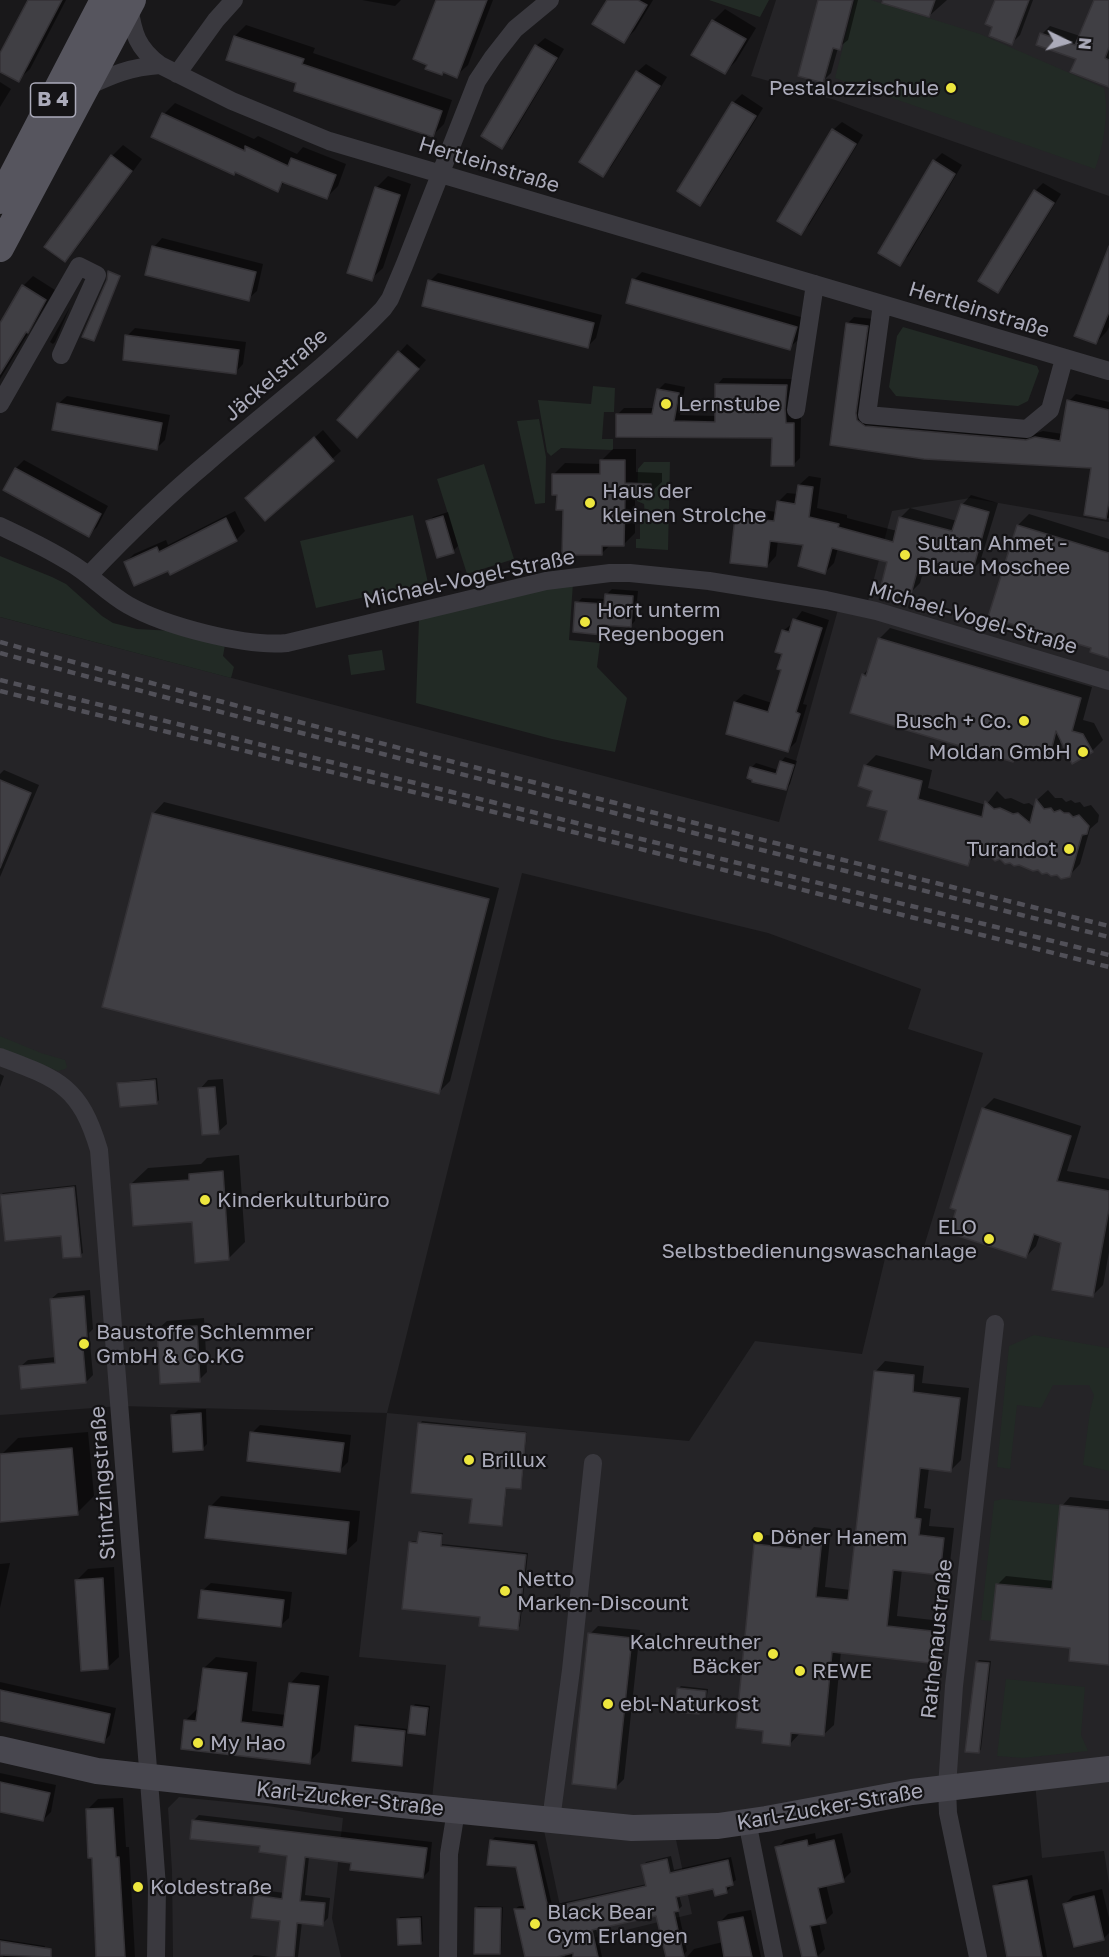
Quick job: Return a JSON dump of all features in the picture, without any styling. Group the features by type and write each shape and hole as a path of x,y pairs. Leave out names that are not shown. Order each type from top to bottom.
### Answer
{"main road":[{"name":"B 4","path":"0,248 86,87 122,2"},
{"name":"B 4","path":"0,200 122,2"}],"street":[{"path":"177,74 216,20 234,0"},
{"name":"Jäckelstraße","path":"89,575 129,534 199,470 297,388 383,309 390,299 477,81 515,29 550,0"},
{"name":"Hertleinstraße","path":"122,2 138,42 150,58 232,102 308,134 1109,371"},
{"path":"86,87 123,70 160,65"},
{"path":"0,404 79,266 97,275 61,355"},
{"path":"796,410 815,284"},
{"name":"Hertleinstraße","path":"882,304 867,415 1027,429 1050,410 1064,358"},
{"name":"Michael-Vogel-Straße","path":"0,526 68,561 130,606 167,622 230,639 272,645 299,641 546,580 610,573 677,577 826,600 876,611 1109,681"},
{"name":"Stintzingstraße","path":"0,1057 44,1074 62,1085 76,1098 91,1124 99,1150 157,1887 156,1957"},
{"name":"Rathenaustraße","path":"978,1957 948,1813 947,1787 954,1686 995,1324"},
{"path":"551,1820 571,1670 593,1463"},
{"path":"0,1749 97,1771 149,1777"},
{"name":"Karl-Zucker-Straße","path":"149,1777 632,1828 718,1826 947,1787 1109,1769"},
{"path":"448,1957 449,1854 456,1811"},
{"path":"747,1821 774,1957"}],"shaded area":[{"path":"709,0 769,0 760,17"},
{"name":"Pestalozzischule","path":"776,0 1109,0 1109,196 835,100 751,76"},
{"path":"855,0 871,0 980,34 1104,88 1105,128 1095,169 835,78"},
{"path":"903,327 1037,366 1039,371 1028,401 1018,406 896,396 889,387 897,336"},
{"path":"593,386 615,388 614,412 604,412 602,439 613,439 613,450 561,448 551,456 547,452 538,400 591,404"},
{"path":"539,419 546,457 545,503 535,504 517,421"},
{"path":"644,462 670,462 668,550 636,548 636,539 640,539 640,519 644,509 644,504 637,501 638,469"},
{"path":"484,464 514,559 467,574 437,479"},
{"path":"970,498 1109,522 1109,1884 1104,1851 1042,1858 1034,1772 675,1835 692,1914 568,1944 542,1821 431,1809 446,1665 359,1657 387,1413 120,1406 0,1415 0,617 779,822 842,595 868,601 892,511","holes":["522,873 768,933 921,989 908,1029 983,1053 922,1253 887,1250 862,1354 755,1341 689,1441 387,1413"]},
{"path":"413,515 428,583 316,608 300,541"},
{"path":"0,556 66,584 113,623 137,629 174,631 225,645 223,656 234,667 231,678 0,617"},
{"path":"573,583 569,640 600,643 597,667 627,698 615,752 552,739 416,703 419,619"},
{"path":"382,650 385,670 351,675 348,655"},
{"path":"0,1036 65,1060 67,1067 58,1071 0,1048"},
{"path":"1034,1335 1109,1348 1109,1471 1083,1465 1094,1395 1089,1385 1053,1385 1041,1408 1017,1405 1010,1469 997,1467 1009,1346"},
{"path":"1003,1499 1060,1505 1052,1589 996,1584 992,1621 981,1620 994,1501"},
{"path":"1006,1679 1085,1687 1081,1735 1088,1751 1023,1758 997,1756"},
{"path":"179,1797 268,1806 343,1818 332,1918 341,1957 173,1957 172,1871 168,1808"}],"building":[{"path":"28,0 62,0 19,82 0,72 0,53"},
{"path":"436,0 487,0 457,78 443,72 442,75 425,69 427,65 413,59"},
{"path":"607,0 638,0 647,5 624,43 592,24"},
{"path":"818,0 853,0 840,50 833,48 823,83 798,76"},
{"path":"883,0 935,0 929,17 882,3"},
{"path":"995,0 1029,0 1012,45 989,36 992,27 985,24"},
{"path":"1094,0 1109,0 1109,47 1105,58 1109,60 1109,87 1070,72 1076,59 1036,45 1040,33 1075,45"},
{"path":"712,20 746,39 725,74 691,55"},
{"path":"234,36 304,59 302,64 442,111 433,137 294,91 296,83 226,60"},
{"path":"535,45 557,58 502,149 481,136"},
{"path":"636,71 660,86 603,177 579,162"},
{"path":"732,102 756,116 700,206 677,191"},
{"path":"162,113 245,151 245,146 288,166 291,158 336,175 327,199 282,182 278,192 235,172 234,175 151,137"},
{"path":"832,129 856,144 801,235 777,221"},
{"path":"111,155 132,171 65,262 44,247"},
{"path":"933,160 955,174 900,266 878,253"},
{"path":"375,187 400,195 372,281 347,273"},
{"path":"1034,190 1054,203 998,293 978,281"},
{"path":"152,246 256,272 249,301 145,275"},
{"path":"1109,246 1109,312 1096,344 1074,336"},
{"path":"108,271 120,276 94,341 82,337 107,280"},
{"path":"632,279 797,327 790,350 626,303"},
{"path":"428,280 594,323 588,348 422,306"},
{"path":"22,285 46,300 28,333 26,332 0,374 0,323"},
{"path":"846,323 868,326 856,413 857,420 865,426 1026,440 1035,437 1060,441 1067,400 1109,410 1109,501 1106,519 1084,515 1091,468 924,459 830,445"},
{"path":"125,335 239,350 236,374 123,360"},
{"path":"398,351 419,369 357,438 337,420"},
{"path":"715,384 787,385 786,423 794,423 794,466 771,466 772,438 616,437 616,414 652,414 657,389 679,393 674,421 715,422"},
{"path":"57,403 162,423 157,450 52,430"},
{"path":"314,437 334,461 265,521 245,498"},
{"name":"Haus der kleinen Strolche","path":"600,460 625,460 625,483 651,484 651,495 625,495 624,546 602,546 602,555 562,555 563,510 556,510 557,495 552,495 552,474 600,474"},
{"path":"15,468 101,514 89,537 3,490"},
{"path":"798,485 813,487 809,517 839,524 838,527 893,542 899,517 952,531 961,504 989,512 972,573 921,557 911,594 881,586 887,562 832,548 825,574 798,566 803,545 770,541 767,567 730,563 735,517 774,521 777,501 795,504"},
{"path":"443,516 454,553 437,558 426,521"},
{"path":"226,518 237,541 170,575 168,571 134,586 124,562 157,547 159,552"},
{"path":"1017,525 1109,553 1109,658 1090,652 1091,648 988,617"},
{"path":"605,594 633,596 631,627 602,625 602,635 573,632 575,602 604,604"},
{"path":"793,619 822,628 796,712 800,714 788,752 726,734 734,702 768,712 781,670 777,669 782,654 775,652 782,630 789,632"},
{"path":"878,638 1081,698 1072,731 1083,734 1093,752 1072,764 1056,731 1050,755 1018,747 1013,762 850,713 862,674 866,676"},
{"path":"780,761 794,765 786,790 752,782 747,778 750,767 776,774"},
{"path":"864,765 922,781 918,799 982,817 985,801 994,809 1000,808 1013,814 1018,813 1030,823 1036,799 1044,809 1051,808 1054,812 1060,810 1073,817 1079,815 1089,826 1087,834 1082,835 1070,877 1061,879 1057,875 1051,876 1019,865 1005,864 1000,859 995,861 991,857 985,858 974,848 968,866 879,840 887,811 867,806 872,791 858,786"},
{"path":"0,780 31,793 0,868"},
{"path":"152,813 489,899 439,1094 102,1007"},
{"path":"155,1080 157,1104 120,1107 117,1083"},
{"path":"215,1087 219,1134 202,1135 198,1088"},
{"path":"982,1108 1071,1136 1057,1181 1109,1191 1109,1209 1093,1297 1052,1290 1061,1243 1034,1234 1026,1258 949,1233 956,1210 950,1208"},
{"path":"223,1171 229,1260 195,1263 192,1222 133,1226 130,1184 189,1180 189,1174"},
{"path":"74,1187 81,1257 63,1258 61,1236 5,1241 0,1195"},
{"path":"84,1296 87,1337 82,1337 86,1383 21,1389 19,1366 55,1363 50,1299"},
{"path":"197,1326 200,1382 160,1384 157,1328"},
{"path":"874,1371 914,1375 913,1392 960,1398 951,1472 920,1468 915,1518 921,1519 919,1535 944,1538 940,1575 893,1570 887,1626 932,1631 929,1663 832,1652 824,1736 791,1733 790,1746 762,1743 763,1731 736,1728 754,1544 801,1549 802,1536 822,1538 816,1597 848,1600"},
{"path":"201,1413 203,1450 173,1452 171,1415"},
{"name":"Brillux","path":"418,1423 526,1433 521,1489 506,1488 502,1526 469,1523 472,1499 411,1493"},
{"path":"250,1432 344,1443 340,1472 247,1461"},
{"path":"72,1448 78,1515 0,1522 0,1454"},
{"path":"1060,1505 1109,1510 1109,1665 1069,1661 1070,1648 990,1640 996,1584 1052,1589"},
{"path":"209,1506 349,1522 346,1554 205,1538"},
{"path":"419,1532 442,1535 441,1546 526,1555 518,1630 479,1626 480,1617 402,1609 409,1542 417,1543"},
{"path":"103,1578 108,1669 81,1671 75,1580"},
{"path":"201,1590 284,1600 281,1627 198,1618"},
{"path":"588,1633 632,1638 616,1789 572,1784"},
{"path":"976,1662 989,1663 979,1753 965,1752"},
{"path":"203,1668 247,1673 241,1722 283,1727 289,1683 319,1686 310,1764 181,1749 184,1720 196,1721"},
{"path":"677,1688 706,1691 705,1706 699,1705 699,1714 675,1712"},
{"path":"0,1690 110,1714 104,1743 0,1721"},
{"path":"411,1706 428,1708 425,1735 408,1733"},
{"path":"355,1726 405,1731 402,1766 352,1761"},
{"path":"0,1782 50,1793 43,1821 0,1812"},
{"path":"113,1808 116,1857 119,1857 125,1957 96,1957 92,1858 88,1858 86,1809"},
{"path":"192,1820 427,1848 423,1878 350,1870 351,1863 305,1857 300,1901 325,1903 323,1926 297,1923 294,1957 276,1957 280,1921 251,1918 254,1895 282,1899 287,1856 259,1852 260,1846 190,1839"},
{"path":"490,1840 534,1845 548,1908 646,1886 641,1865 667,1859 670,1873 728,1860 733,1885 726,1887 727,1893 715,1896 713,1889 676,1897 679,1911 674,1912 684,1957 666,1957 656,1916 592,1930 598,1957 573,1957 573,1953 557,1957 525,1957 514,1909 525,1909 516,1867 487,1865"},
{"path":"807,1840 808,1846 834,1840 844,1882 818,1888 826,1923 810,1926 817,1957 802,1957 775,1847"},
{"path":"1027,1880 1042,1957 1007,1957 993,1886"},
{"path":"1094,1896 1104,1940 1074,1947 1063,1904"},
{"path":"475,1908 501,1908 500,1954 474,1954"},
{"path":"743,1917 752,1957 724,1957 718,1922"},
{"path":"420,1918 421,1944 398,1945 397,1919"},
{"path":"0,1941 51,1949 51,1957 0,1955"}],"railway":[{"path":"0,642 415,752 1109,926"},
{"path":"0,653 415,762 1109,937"},
{"path":"0,680 1109,955"},
{"path":"0,691 446,800 1109,967"}],"place":[{"name":"Pestalozzischule","path":"951,88"},
{"name":"Lernstube","path":"666,404"},
{"name":"Haus der kleinen Strolche","path":"590,503"},
{"name":"Sultan Ahmet - Blaue Moschee","path":"905,555"},
{"name":"Hort unterm Regenbogen","path":"585,622"},
{"name":"Busch + Co.","path":"1024,721"},
{"name":"Moldan GmbH","path":"1083,752"},
{"name":"Turandot","path":"1069,849"},
{"name":"Kinderkulturbüro","path":"205,1200"},
{"name":"ELO Selbstbedienungswaschanlage","path":"989,1239"},
{"name":"Baustoffe Schlemmer GmbH & Co.KG","path":"84,1344"},
{"name":"Brillux","path":"469,1460"},
{"name":"Döner Hanem","path":"758,1537"},
{"name":"Netto Marken-Discount","path":"505,1591"},
{"name":"Kalchreuther Bäcker","path":"773,1654"},
{"name":"REWE","path":"800,1671"},
{"name":"ebl-Naturkost","path":"608,1704"},
{"name":"My Hao","path":"198,1743"},
{"name":"Koldestraße","path":"138,1887"},
{"name":"Black Bear Gym Erlangen","path":"535,1924"}]}
